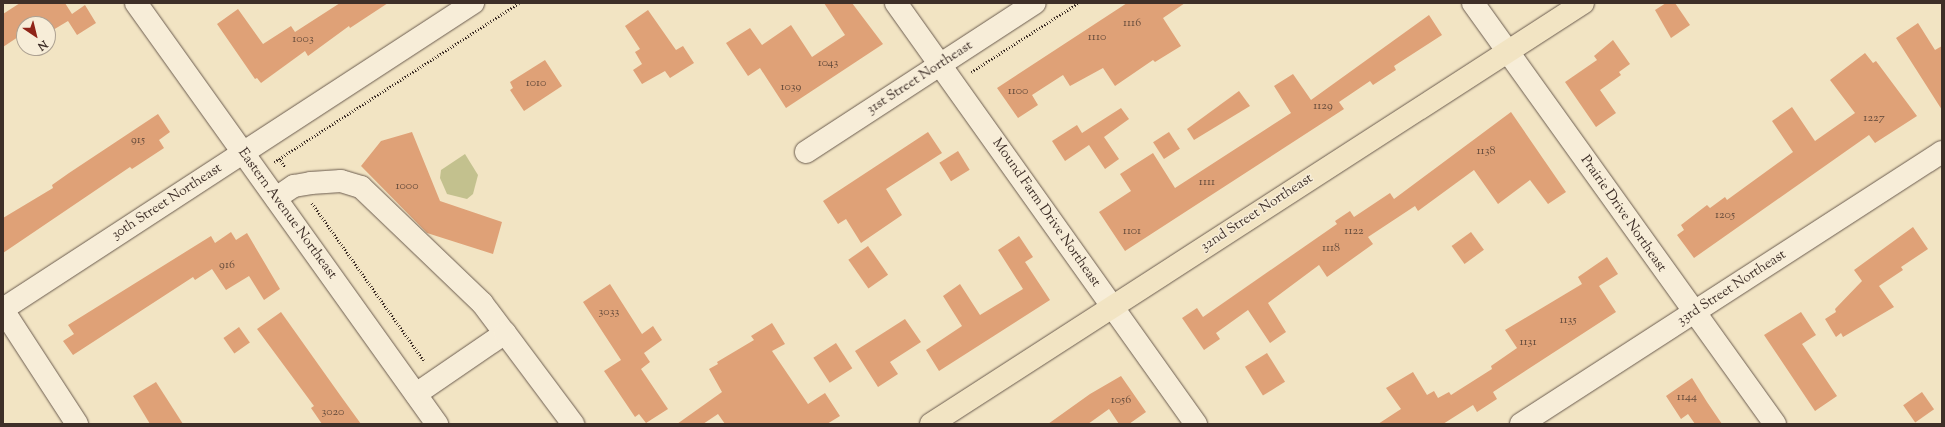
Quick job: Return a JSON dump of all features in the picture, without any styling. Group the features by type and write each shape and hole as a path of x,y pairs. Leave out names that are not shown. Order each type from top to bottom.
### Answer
{"main road":[{"name":"32nd Street Northeast","path":"931,424 1583,3"}],"street":[{"name":"Eastern Avenue Northeast","path":"136,3 437,424"},
{"name":"30th Street Northeast","path":"3,310 473,3"},
{"name":"Mound Farm Drive Northeast","path":"896,3 941,64 1196,424"},
{"name":"31st Street Northeast","path":"806,152 1035,3"},
{"name":"Prairie Drive Northeast","path":"1473,3 1775,424"},
{"name":"33rd Street Northeast","path":"1521,424 1942,152"},
{"path":"276,198 299,185 341,181 356,185 369,193 482,304 506,333 573,424"},
{"path":"3,310 77,424"},
{"path":"416,394 506,333"}],"path":[{"path":"272,164 519,3"},
{"path":"954,83 1078,3"},
{"path":"276,153 429,367"}],"shaded area":[{"path":"465,154 478,175 473,194 467,199 447,194 440,178 441,170"}],"building":[{"path":"20,3 65,3 72,14 85,5 96,23 77,35 68,21 56,28 56,16 16,16 16,38 3,47 3,14"},
{"path":"340,3 388,3 350,28 349,26 308,56 305,51 261,83 257,78 255,79 217,24 238,9 263,44 291,26 295,32"},
{"path":"824,3 852,3 883,44 786,108 760,68 748,76 726,43 750,28 762,45 791,25 812,57 845,35"},
{"path":"1127,3 1185,3 1163,18 1181,46 1155,62 1153,60 1115,86 1103,68 1070,86 1063,75 1032,95 1038,105 1018,118 997,88"},
{"path":"1666,3 1675,3 1690,25 1671,38 1655,10"},
{"path":"648,10 676,50 683,46 694,63 670,78 665,71 642,84 633,70 642,64 635,52 640,49 625,26"},
{"path":"1429,15 1442,35 1394,66 1396,70 1373,85 1370,81 1339,102 1344,109 1125,251 1099,212 1131,191 1120,174 1153,153 1175,188 1291,113 1274,86 1293,74 1311,100"},
{"path":"1918,23 1935,50 1942,46 1942,110 1896,38"},
{"path":"1613,40 1630,64 1619,72 1621,75 1600,90 1616,113 1596,127 1565,82 1597,60 1594,56"},
{"path":"1865,53 1873,63 1876,61 1917,116 1875,143 1869,135 1694,258 1677,235 1684,230 1681,225 1707,205 1710,208 1725,197 1727,200 1793,152 1772,121 1792,107 1815,141 1855,113 1830,80"},
{"path":"545,60 562,86 524,111 510,90 513,88 510,82"},
{"path":"1239,91 1250,106 1194,140 1187,129"},
{"path":"1121,108 1129,119 1104,137 1119,159 1105,169 1089,145 1065,161 1052,141 1077,125 1082,133"},
{"path":"1511,112 1566,192 1548,204 1530,180 1498,204 1474,170 1418,211 1415,206 1368,237 1373,244 1327,277 1319,265 1268,303 1286,332 1270,343 1248,310 1216,333 1220,339 1204,350 1182,318 1197,308 1203,317 1337,224 1335,221 1350,211 1354,217 1390,193 1394,199"},
{"path":"158,114 170,132 159,140 164,148 132,169 130,167 3,253 3,218 53,188 52,185 69,173"},
{"path":"412,132 440,201 502,222 493,254 427,233 361,166 381,141"},
{"path":"928,132 942,153 886,189 902,215 861,243 846,219 838,224 823,201"},
{"path":"1169,132 1180,149 1164,159 1153,142"},
{"path":"958,151 970,170 951,181 939,163"},
{"path":"1913,227 1928,249 1901,267 1903,270 1879,286 1894,307 1843,337 1841,333 1836,337 1825,319 1836,312 1835,309 1862,281 1854,270"},
{"path":"231,232 236,240 247,233 280,289 264,300 249,276 226,290 212,269 195,280 193,277 73,355 63,341 74,334 68,325 211,236 215,243"},
{"path":"1471,232 1484,250 1465,264 1452,246"},
{"path":"1019,236 1033,257 1025,262 1050,300 939,371 926,350 962,326 943,296 960,284 980,315 1023,289 998,250"},
{"path":"868,246 888,275 868,288 848,260"},
{"path":"1607,257 1618,274 1599,286 1616,312 1493,392 1497,399 1477,412 1473,405 1443,424 1378,424 1401,409 1386,388 1413,372 1427,395 1434,391 1438,398 1449,392 1451,395 1492,369 1491,366 1517,348 1505,330 1582,284 1578,277"},
{"path":"610,284 642,334 653,326 662,340 644,353 650,362 641,369 668,409 646,423 639,414 635,417 604,371 621,360 583,302"},
{"path":"281,312 361,424 322,424 311,408 314,406 257,329"},
{"path":"1801,312 1816,335 1802,344 1837,396 1815,411 1764,335"},
{"path":"905,319 921,342 890,362 898,374 878,387 855,351"},
{"path":"772,323 785,344 772,351 808,404 825,393 840,416 827,424 725,424 718,414 703,424 677,424 722,392 709,369 718,364 717,362 754,340 751,336"},
{"path":"239,327 250,343 234,353 223,338"},
{"path":"836,343 852,368 830,383 813,358"},
{"path":"1267,353 1285,382 1263,396 1245,367"},
{"path":"1121,376 1146,412 1129,424 1119,424 1109,409 1088,424 1048,424 1090,394"},
{"path":"1692,378 1722,424 1695,424 1688,414 1681,419 1666,396"},
{"path":"156,382 183,424 150,424 133,396"},
{"path":"1922,392 1934,409 1915,422 1903,405"}]}
